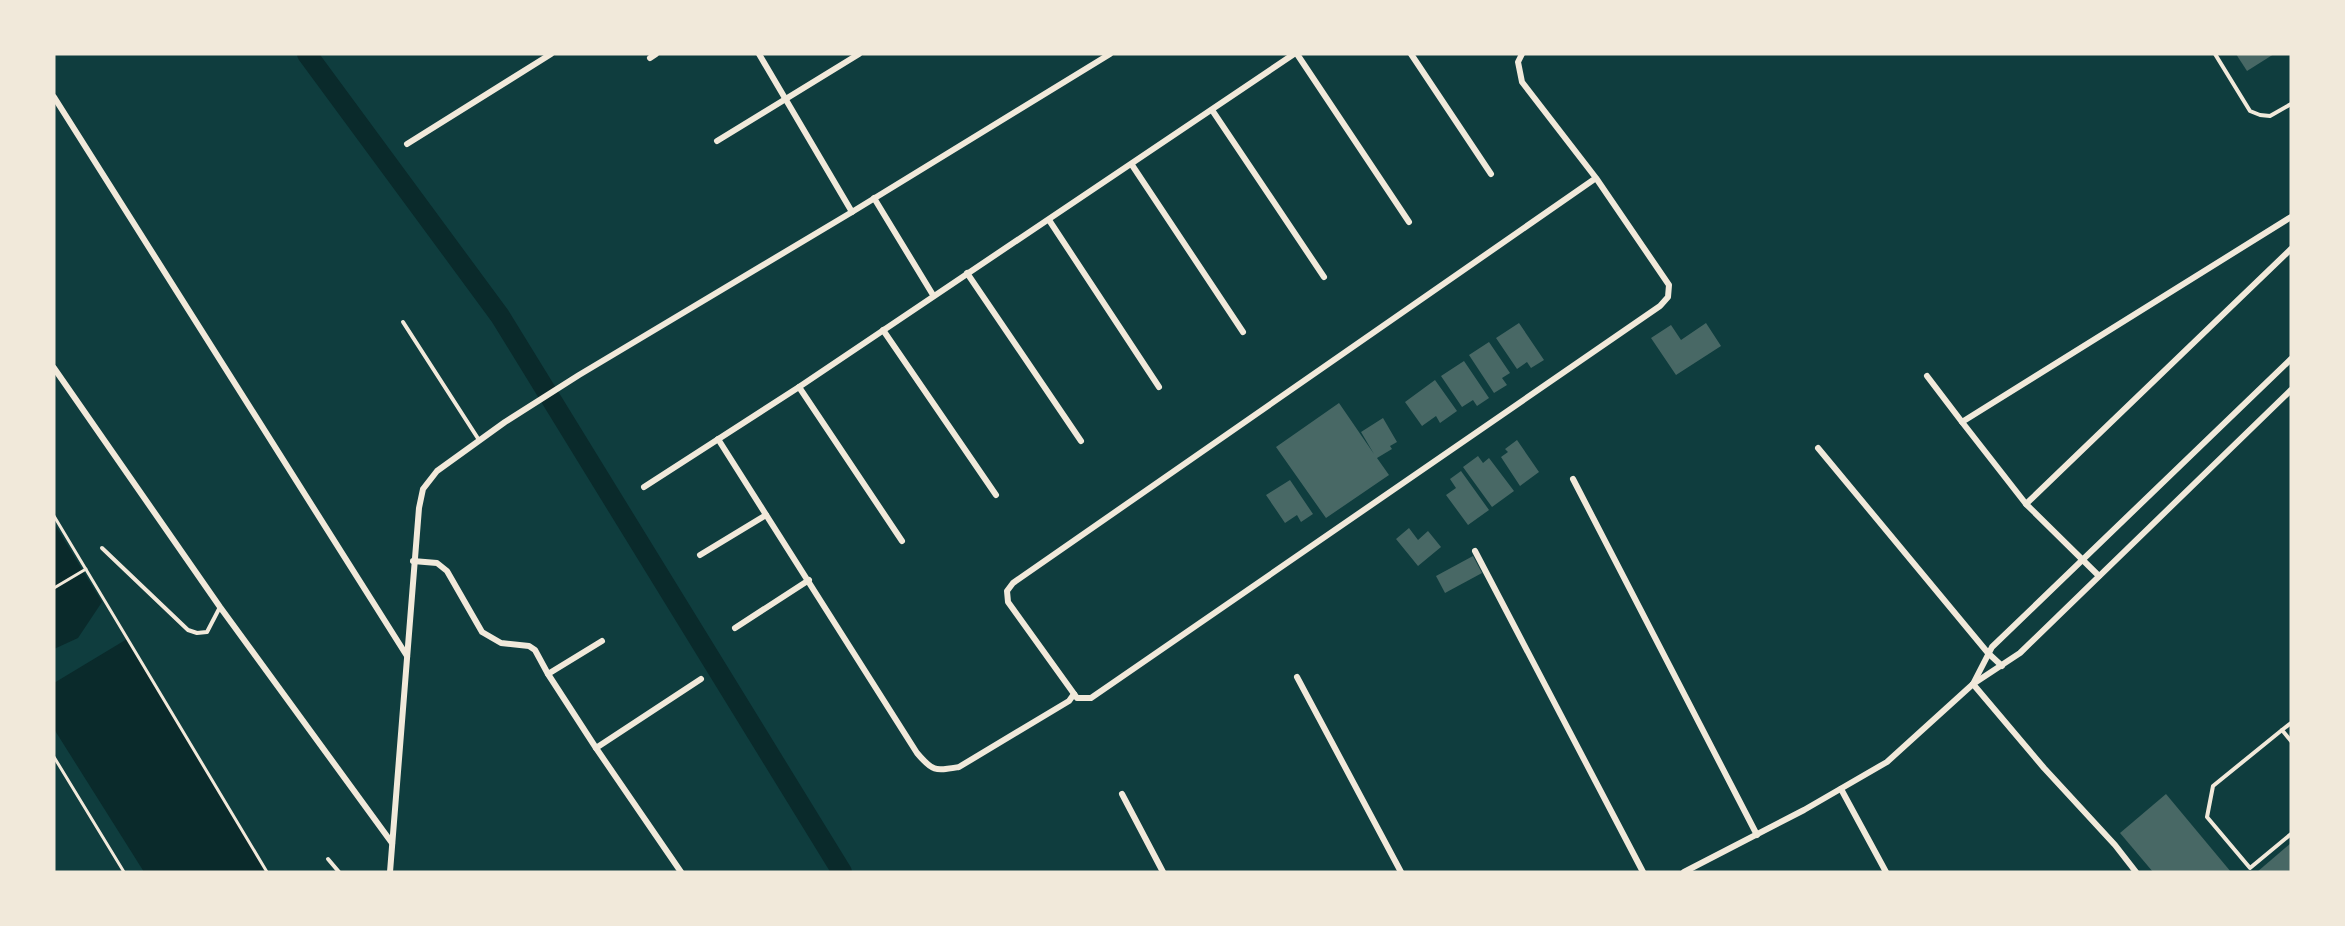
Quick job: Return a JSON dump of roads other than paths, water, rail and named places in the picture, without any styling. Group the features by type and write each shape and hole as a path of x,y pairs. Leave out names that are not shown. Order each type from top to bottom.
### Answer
{"street":[{"path":"407,144 551,54"},
{"path":"759,54 787,98 852,212"},
{"path":"717,141 859,54"},
{"path":"390,872 418,508 423,489 446,464 505,422 579,375 1110,54"},
{"path":"644,487 1132,165 1295,54 1408,222"},
{"path":"1412,54 1491,174"},
{"path":"1522,54 1518,62 1522,82 1596,178 1669,285 1668,297 1660,306 1091,698 1077,699 1008,602 1007,591 1013,583 1596,178"},
{"path":"54,97 407,656"},
{"path":"1212,110 1324,277"},
{"path":"1132,165 1243,332"},
{"path":"874,198 933,296"},
{"path":"1962,422 2291,217"},
{"path":"1049,220 1159,387"},
{"path":"2026,504 2291,249"},
{"path":"967,273 1081,441"},
{"path":"883,330 996,495"},
{"path":"1973,684 1992,646 2291,359"},
{"path":"54,368 220,607 392,844"},
{"path":"1927,376 2026,504 2099,576"},
{"path":"798,387 902,541"},
{"path":"1684,872 1842,789 1887,762 1973,684 2020,653 2291,390"},
{"path":"718,439 917,753 929,767 938,771 958,767 1069,701 1074,694"},
{"path":"1818,448 1988,653 2002,666"},
{"path":"1573,479 1757,835"},
{"path":"700,555 766,514"},
{"path":"1475,551 1643,872"},
{"path":"414,561 437,563 447,571 482,632 501,643 529,646 536,650 548,674 596,748 681,872"},
{"path":"735,628 809,580"},
{"path":"548,674 602,641"},
{"path":"1298,677 1401,872"},
{"path":"596,748 701,679"},
{"path":"1973,684 2044,768 2115,845 2136,872"},
{"path":"1842,789 1886,872"},
{"path":"1122,794 1163,872"}],"lane":[{"path":"2215,54 2250,111 2260,116 2270,116 2291,104"},
{"path":"403,322 479,440"},
{"path":"102,548 188,630 197,633 207,632 220,607"},
{"path":"2291,723 2213,786 2207,817 2250,868 2291,834"},
{"path":"2282,730 2291,741"},
{"path":"328,859 339,872"}],"water":[{"path":"54,523 102,602 78,638 54,649"},
{"path":"127,639 267,872 144,872 54,729 54,683"}],"waterway":[{"path":"307,54 500,316 842,872"}]}
